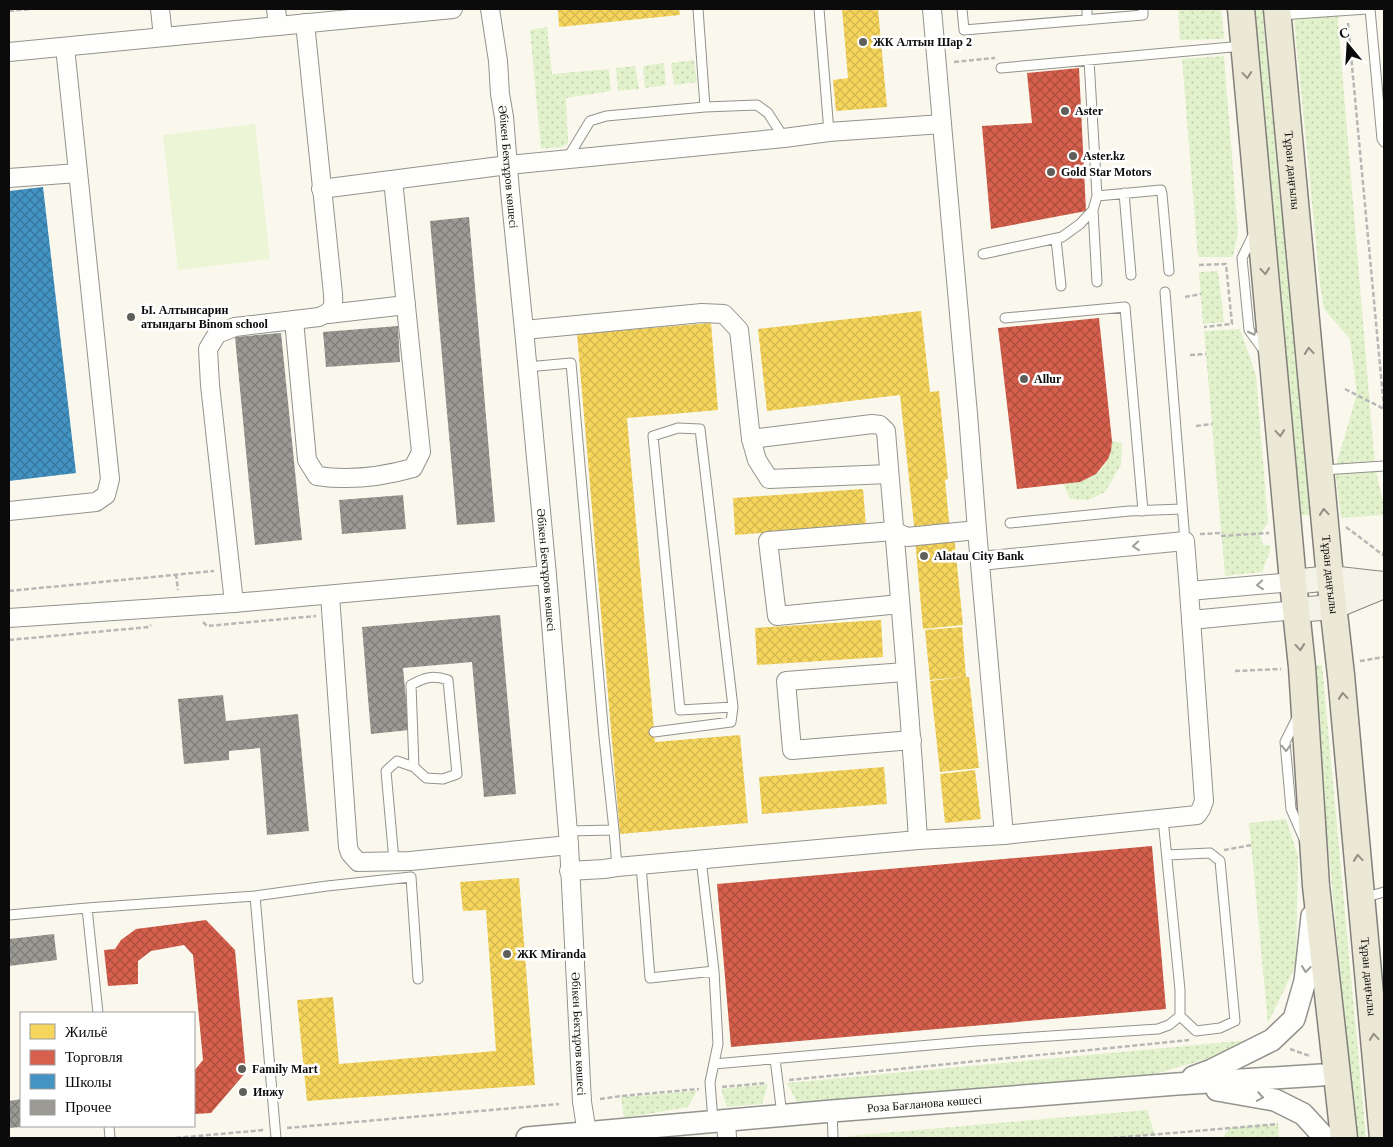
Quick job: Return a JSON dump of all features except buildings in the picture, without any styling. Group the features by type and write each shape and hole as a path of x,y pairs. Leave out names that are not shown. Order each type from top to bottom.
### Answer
{"main road":[{"path":"1241,9 1296,610 1315,874 1344,1138"},
{"name":"Тұран даңғылы","path":"1277,12 1333,607 1373,895 1383,1138"},
{"path":"1293,582 1330,578 1384,585"},
{"path":"1296,610 1333,607 1384,585"}],"street":[{"path":"160,9 163,37"},
{"path":"9,52 163,37 277,17 305,24 453,9"},
{"name":"Әбікен Бектұров көшесі","path":"490,9 498,61 547,575 568,838 582,1102 586,1133"},
{"path":"932,9 1004,835"},
{"path":"305,24 334,306 328,314"},
{"path":"9,511 96,502 106,495 110,479 65,47"},
{"path":"321,189 508,165 830,132 942,124"},
{"path":"9,178 78,173"},
{"path":"294,320 307,460 317,476 338,479 389,474 413,468 421,452 393,180"},
{"path":"234,603 210,385 208,349 217,334 235,327 319,318 328,314 406,305"},
{"path":"524,330 702,313 724,314 739,330 751,439 757,460 769,479 889,474"},
{"path":"751,439 872,424 880,425 886,432 912,740 918,840"},
{"path":"900,604 777,616 768,541 894,531 907,537 977,530"},
{"path":"569,870 641,866 918,840 1004,835 1197,815 1204,801 1191,620 1189,537 980,561"},
{"path":"9,618 234,603 547,575"},
{"path":"1190,591 1293,582"},
{"path":"330,595 348,847 358,862 405,866 568,838"},
{"path":"1191,620 1296,610"},
{"path":"905,672 786,681 792,750 912,740"},
{"path":"1177,1084 1212,1070 1272,1040 1294,1019 1305,981 1315,874"},
{"name":"Роза Бағланова көшесі","path":"527,1138 586,1133 722,1127 782,1115 1177,1084 1321,1075"},
{"path":"1177,1084 1275,1100 1303,1114 1325,1138"}],"lane":[{"path":"698,9 705,107"},
{"path":"819,9 830,132"},
{"path":"962,9 964,30 1143,15 1142,9"},
{"path":"1087,9 1087,20"},
{"path":"1277,12 1369,9 1382,139 1384,142"},
{"path":"1001,68 1244,45"},
{"path":"1089,60 1097,196 1093,210 1098,282"},
{"path":"567,159 590,121 606,116 705,107 757,105 768,113 784,138"},
{"path":"1097,196 1161,190 1169,271"},
{"path":"1124,193 1131,275"},
{"path":"983,254 1062,238 1080,224 1093,210"},
{"path":"1056,239 1062,286"},
{"path":"1165,292 1182,509 1189,537"},
{"path":"1005,318 1125,307 1143,511"},
{"path":"528,367 571,363 617,867"},
{"path":"654,732 731,722 733,708 700,429 678,428 653,436 680,710 733,708"},
{"path":"1320,470 1384,466"},
{"path":"1010,523 1129,511 1182,509"},
{"path":"414,768 411,685 421,680 437,677 448,680 457,774 444,778 426,778 414,768 397,761 386,771 405,866 418,979"},
{"path":"1163,819 1166,855 1180,990 1180,1016 1196,1031 1220,1028 1235,1021 1220,861 1210,853 1166,855"},
{"path":"568,838 614,830"},
{"path":"701,860 714,971 718,1044 710,1090 722,1127"},
{"path":"9,915 255,896 327,886 405,866"},
{"path":"641,866 650,978 714,971"},
{"path":"255,896 276,1134"},
{"path":"87,908 98,1012"},
{"path":"714,1064 1158,1028 1169,1025 1180,1016"},
{"path":"775,1059 782,1115"},
{"path":"832,1111 833,1138"}],"path":[{"path":"9,10 32,9"},
{"path":"1346,10 1384,408"},
{"path":"1199,265 1226,264 1232,324 1204,326"},
{"path":"1185,297 1201,294"},
{"path":"1190,355 1206,354"},
{"path":"1345,390 1384,408"},
{"path":"1196,426 1212,424"},
{"path":"1325,527 1344,526 1383,555 1384,551"},
{"path":"1189,537 1269,533"},
{"path":"9,591 230,569"},
{"path":"1358,661 1384,656"},
{"path":"1235,671 1287,669"},
{"path":"1210,853 1252,845"},
{"path":"600,1099 698,1089 710,1090 788,1080 1189,1040"},
{"path":"1284,1046 1310,1056"},
{"path":"176,1138 276,1134 559,1104"},
{"path":"1113,1138 1278,1124"}],"green space":[{"path":"1178,9 1221,9 1224,39 1180,40"},
{"path":"1253,9 1262,9 1311,515 1301,515"},
{"path":"1293,9 1337,9 1375,467 1384,506 1384,515 1341,518 1335,469 1357,394 1350,339 1324,309 1320,285"},
{"path":"547,27 552,74 609,69 611,91 566,98 568,143 562,147 541,149 530,30"},
{"path":"1224,56 1238,233 1233,257 1198,257 1182,59"},
{"path":"694,60 697,82 674,85 671,63"},
{"path":"664,63 666,85 645,88 643,66"},
{"path":"635,66 639,89 618,91 616,68"},
{"path":"255,124 270,259 178,270 163,135"},
{"path":"1218,271 1224,322 1203,324 1199,272"},
{"path":"1240,329 1256,375 1268,523 1260,534 1263,545 1271,545 1262,572 1225,576 1204,331"},
{"path":"1112,441 1122,443 1121,465 1105,492 1088,500 1070,499 1063,484 1084,480 1096,474 1105,464"},
{"path":"1322,665 1366,1138 1356,1138 1311,666"},
{"path":"1286,819 1298,856 1296,965 1268,1023 1249,823"},
{"path":"1250,1040 1241,1049 1148,1076 797,1102 787,1083"},
{"path":"768,1084 762,1104 727,1107 721,1089"},
{"path":"697,1091 688,1107 624,1118 621,1097"},
{"path":"1147,1110 1155,1135 1113,1138 848,1138 849,1136"},
{"path":"1278,1124 1279,1138 1222,1138 1230,1128"}],"place":[{"name":"ЖК Алтын Шар 2","path":"863,42"},
{"name":"Aster","path":"1065,111"},
{"name":"Aster.kz","path":"1073,156"},
{"name":"Gold Star Motors","path":"1051,172"},
{"name":"Ы. Алтынсарин атындағы Binom school","path":"131,317"},
{"name":"Allur","path":"1024,379"},
{"name":"Alatau City Bank","path":"924,556"},
{"name":"ЖК Miranda","path":"507,954"},
{"name":"Family Mart","path":"242,1069"},
{"name":"Инжу","path":"243,1092"}]}
